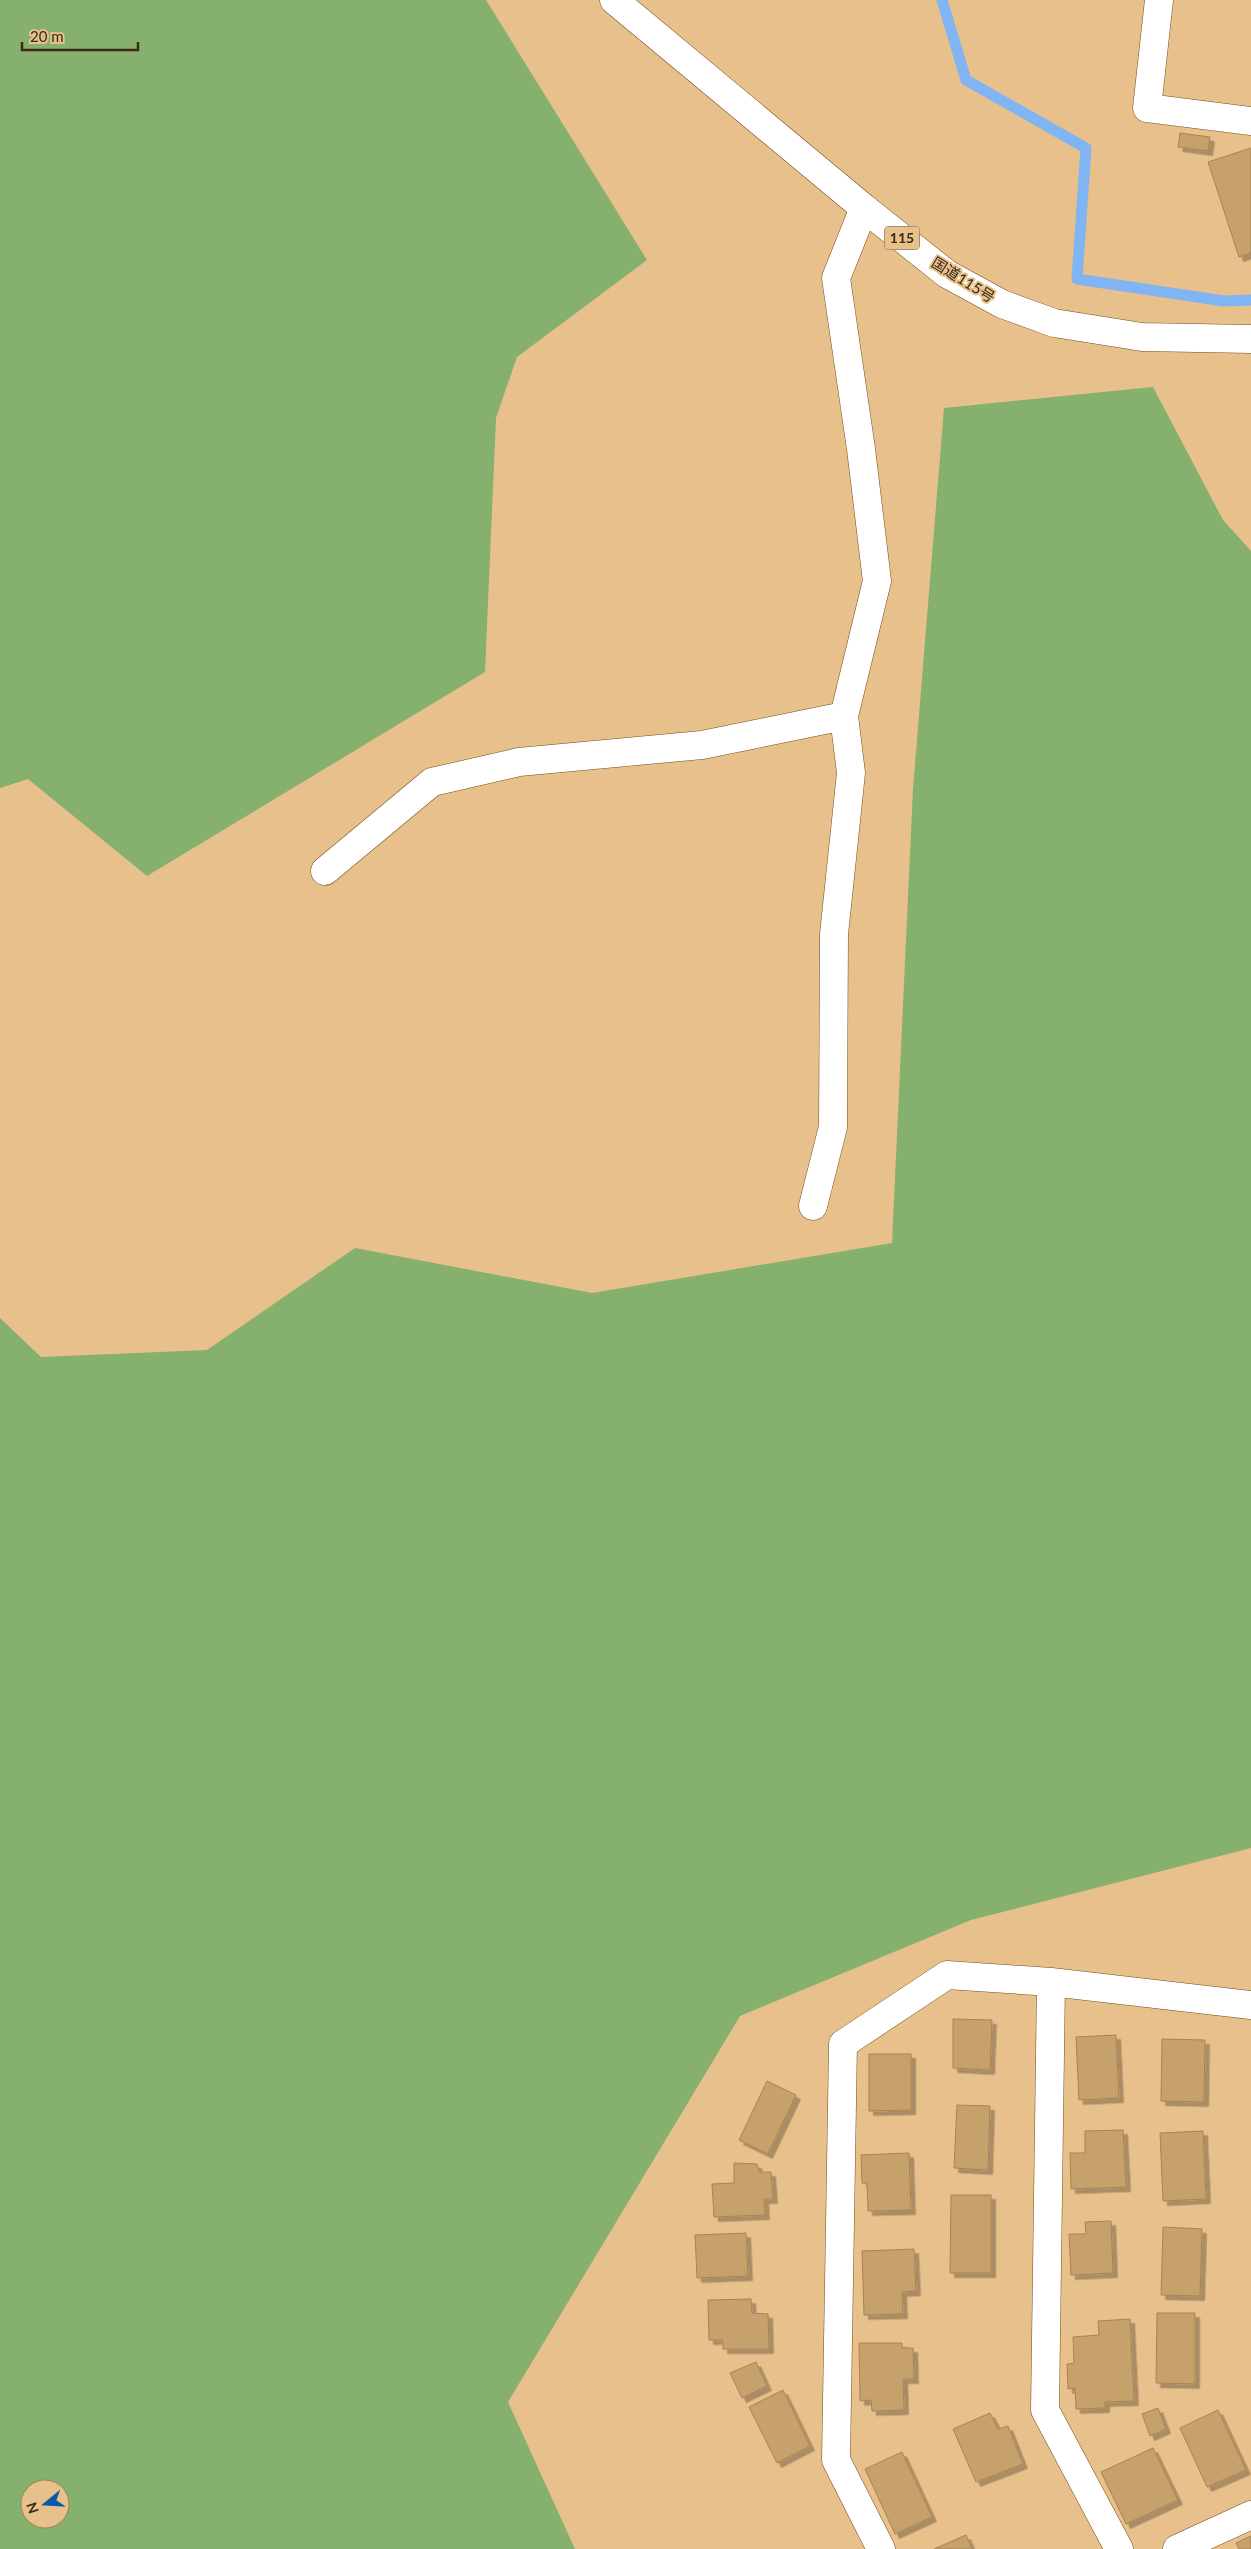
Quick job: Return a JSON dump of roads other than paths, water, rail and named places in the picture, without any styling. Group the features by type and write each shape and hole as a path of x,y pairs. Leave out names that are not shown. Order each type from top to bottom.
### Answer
{"main road":[{"name":"国道115号","path":"614,0 864,208 947,274 1002,304 1054,323 1142,337 1251,339"},
{"path":"1160,0 1148,108 1251,121"},
{"path":"813,1206 834,1127 834,934 851,773 844,716 877,581 861,449 836,278 864,208"},
{"path":"325,871 432,782 519,762 702,745 844,716"},
{"path":"881,2549 836,2460 843,2044 947,1975 1051,1982 1251,2005"},
{"path":"1051,1982 1045,2410 1119,2549"},
{"path":"1177,2549 1251,2515"}],"waterway":[{"path":"942,0 966,80 1086,148 1077,279 1224,301 1251,300"}]}
